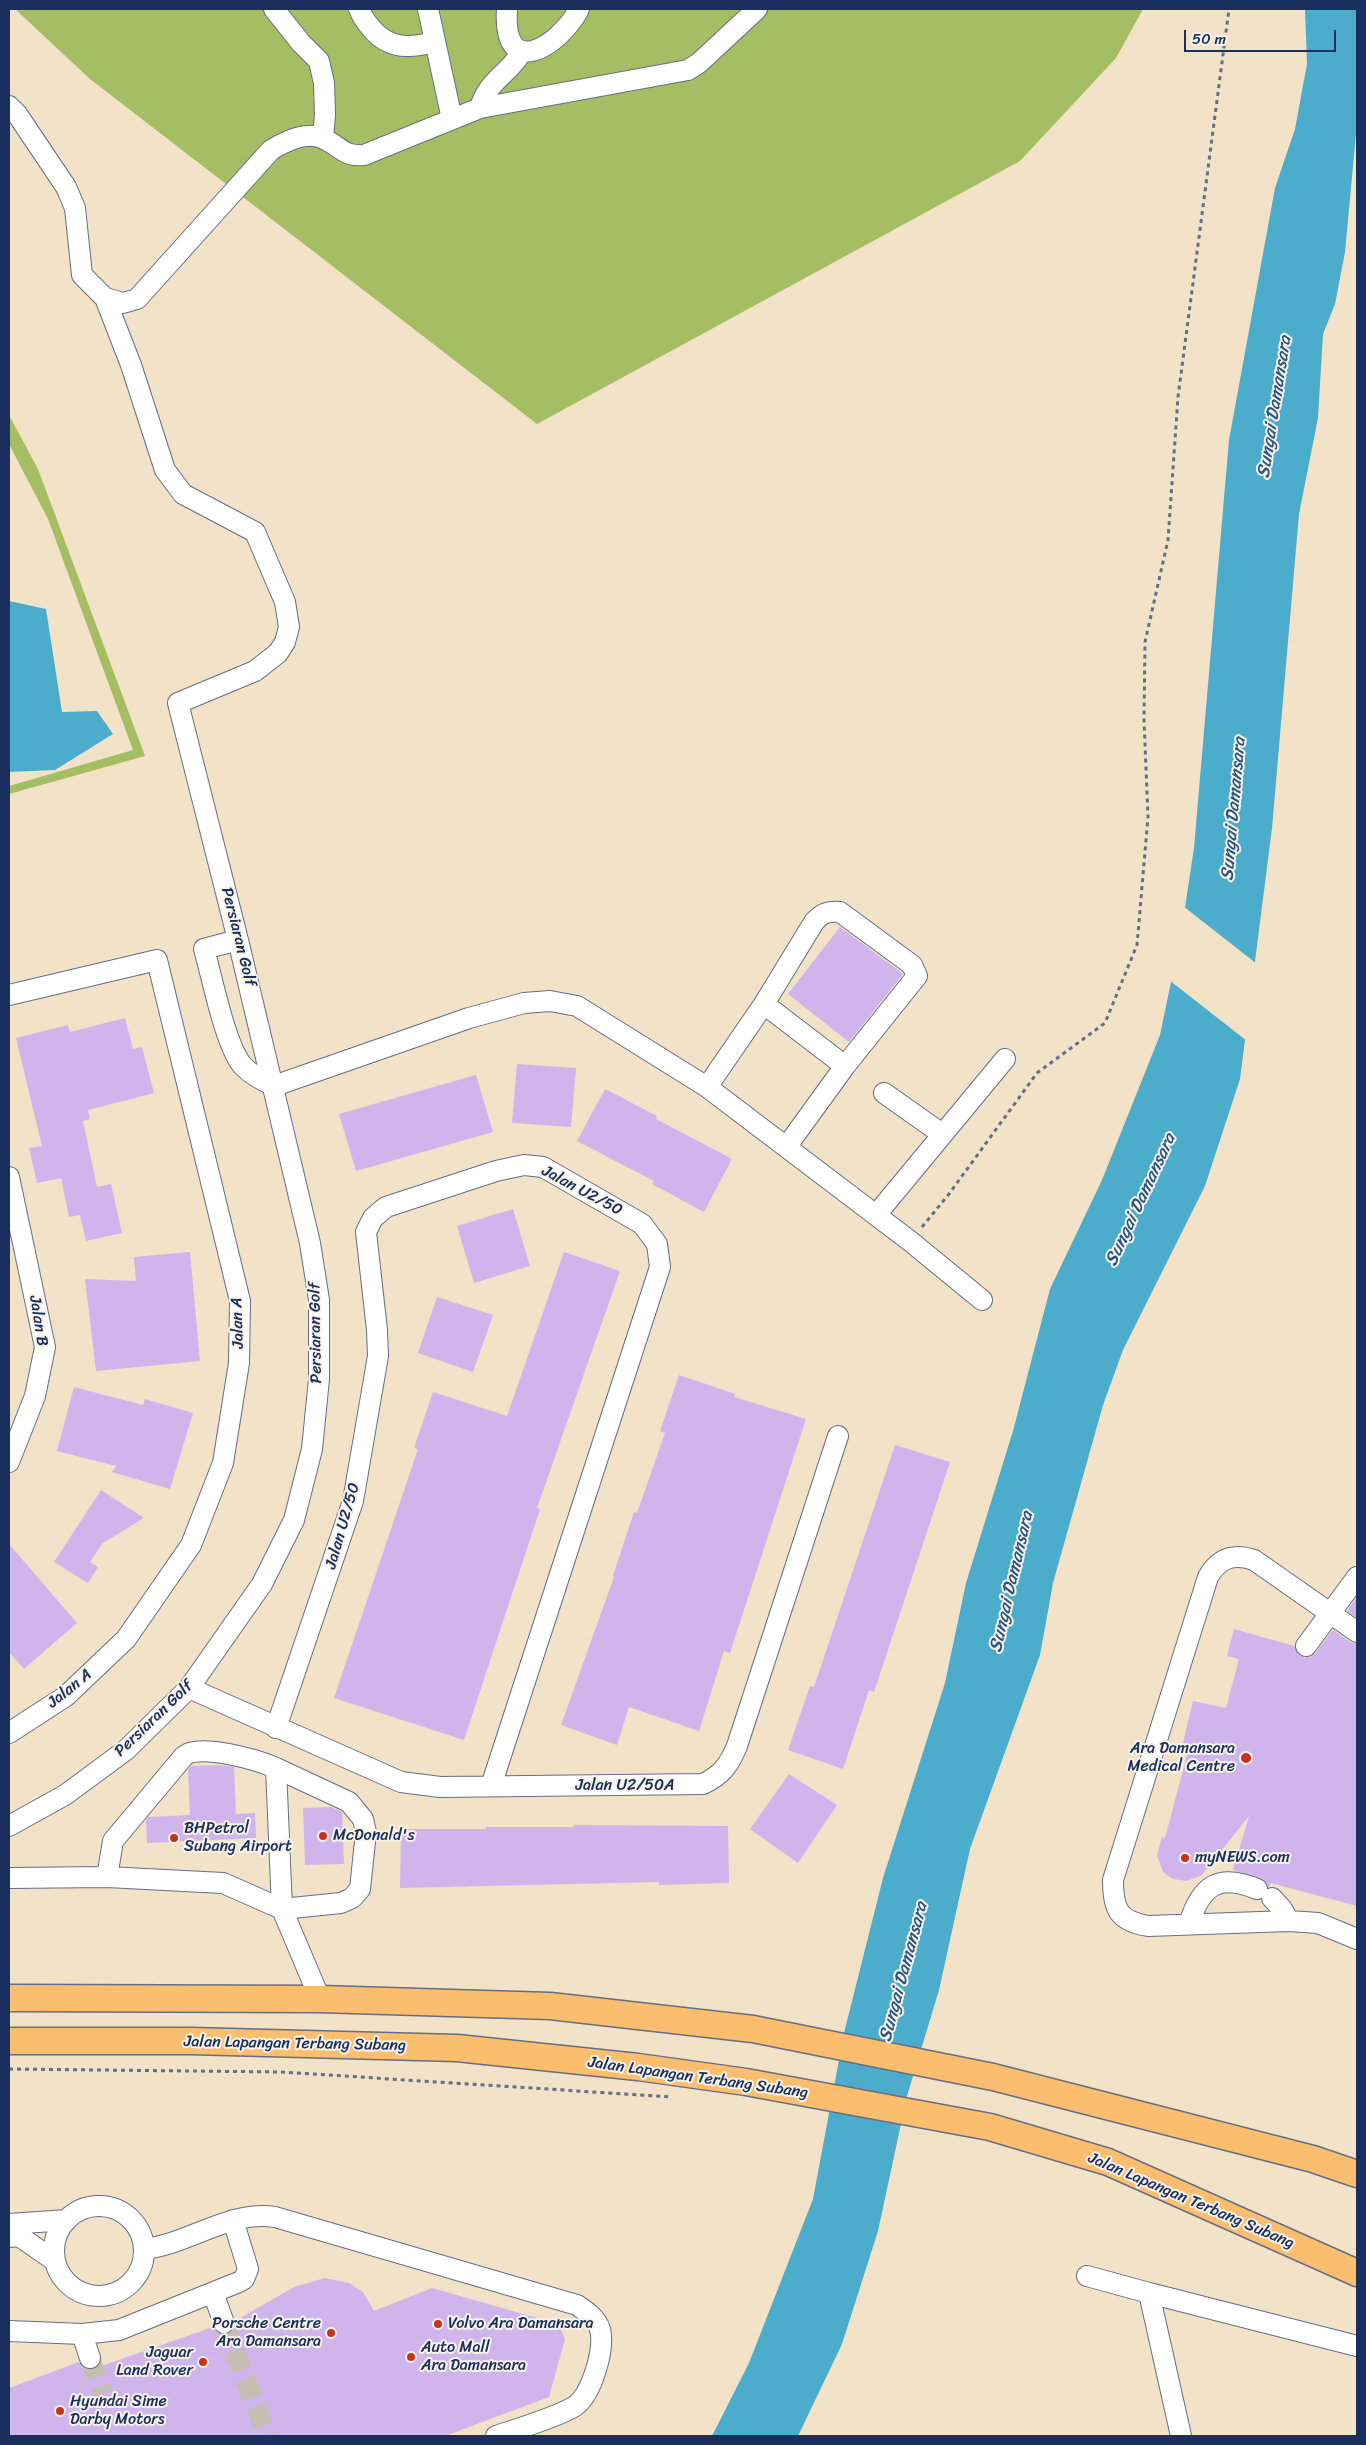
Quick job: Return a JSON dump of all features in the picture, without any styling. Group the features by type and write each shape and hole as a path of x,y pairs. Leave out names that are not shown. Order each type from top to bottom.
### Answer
{"main road":[{"path":"9,1998 320,1999 550,2006 753,2029 993,2077 1313,2159 1357,2174"},
{"name":"Jalan Lapangan Terbang Subang","path":"9,2041 190,2041 457,2048 638,2067 746,2082 990,2127 1108,2162 1357,2273"},
{"path":"1313,2159 1357,2158"}],"street":[{"path":"274,9 301,43 319,61 324,83 325,115 323,138"},
{"path":"359,9 364,19 375,32 383,40 395,46 419,46 435,42"},
{"path":"428,9 452,119"},
{"path":"507,9 509,39 514,48 521,53 532,52 552,40 574,19 579,9"},
{"path":"9,106 17,114 66,187 75,208 82,275 105,298 123,303 137,299 272,150 290,139 308,136 323,138 348,154 364,154 480,108 688,70 699,63 757,9"},
{"path":"480,108 487,89 514,65 521,53"},
{"name":"Persiaran Golf","path":"9,1826 65,1795 126,1750 189,1688 262,1584 294,1520 312,1449 319,1379 319,1300 310,1243 274,1086 178,703 255,671 278,653 285,642 289,627 284,602 255,532 183,494 165,470 131,365 105,298"},
{"path":"708,1086 764,1004 814,922 821,915 830,911 840,912 912,966 917,976 845,1066 787,1146"},
{"path":"238,940 204,948 231,1045 241,1064 253,1076 274,1086 469,1018 524,1003 550,1002 576,1006 708,1086 910,1241 982,1300"},
{"name":"Jalan A","path":"9,995 157,960 210,1170 240,1301 239,1363 223,1463 192,1545 126,1639 66,1696 9,1733"},
{"path":"764,1004 845,1066"},
{"path":"876,1215 1005,1059"},
{"path":"884,1093 942,1134"},
{"name":"Jalan U2/50","path":"276,1728 353,1501 378,1356 377,1330 366,1232 373,1218 386,1207 496,1171 524,1164 543,1167 642,1224 657,1244 660,1266 491,1786"},
{"name":"Jalan B","path":"9,1176 45,1347 35,1396 9,1462"},
{"path":"9,1255 24,1240"},
{"name":"Jalan U2/50A","path":"189,1688 401,1782 440,1787 682,1786 703,1784 718,1776 730,1763 737,1746 838,1436"},
{"path":"1357,1632 1254,1560 1244,1556 1233,1556 1222,1560 1214,1567 1208,1577 1113,1880 1113,1897 1118,1911 1130,1923 1148,1926 1289,1921 1318,1923 1357,1939"},
{"path":"1306,1646 1357,1576"},
{"path":"9,1878 107,1877 223,1883 282,1909 341,1903 352,1898 360,1889 366,1832 363,1819 349,1802 256,1760 198,1751 188,1753 113,1841 107,1877"},
{"path":"276,1768 282,1909 320,1999"},
{"path":"1189,1924 1196,1902 1220,1883 1236,1882 1265,1893 1282,1909 1289,1921"},
{"path":"93,2206 115,2210 134,2222 141,2234 144,2249 143,2263 136,2277 126,2288 112,2294 98,2296 83,2293 70,2286 61,2275 55,2261 54,2246 58,2232 67,2220 79,2211 93,2206"},
{"path":"144,2249 172,2244 233,2220 259,2215 275,2217 577,2305 591,2315 600,2329 602,2349 586,2396 574,2407 496,2436"},
{"path":"9,2224 67,2220"},
{"path":"9,2331 82,2334 119,2330 239,2282 247,2274 248,2263 233,2220"},
{"path":"9,2236 18,2236 55,2261"},
{"path":"1087,2276 1357,2346"},
{"path":"213,2293 224,2323"},
{"path":"1149,2293 1181,2436"},
{"path":"82,2334 90,2358"}],"path":[{"path":"910,1241 949,1194 1037,1073 1105,1023 1137,945 1148,817 1144,720 1145,642 1168,540 1178,397 1229,9"},
{"path":"9,2069 281,2072 675,2097"}],"green space":[{"path":"15,9 1143,9 1116,58 1020,161 537,424 90,79"},
{"path":"9,415 38,469 145,756 9,794 9,786 133,750 48,519 9,444"}],"water":[{"name":"Sungai Damansara","path":"1305,9 1357,9 1357,123 1345,252 1335,304 1323,334 1318,418 1299,514 1272,828 1240,1079 1205,1186 1123,1350 1103,1405 1053,1583 1040,1655 970,1849 939,1990 907,2096 878,2231 842,2344 798,2436 712,2436 749,2363 813,2199 844,2033 883,1878 945,1683 966,1583 1013,1431 1050,1289 1102,1180 1160,1035 1181,934 1194,848 1229,440 1275,188 1295,129 1307,64"},
{"path":"9,601 46,609 62,712 97,711 113,734 55,770 9,772"}],"pier":[{"path":"1183,906 1257,964 1247,1041 1169,980"}],"building":[{"path":"840,927 903,974 849,1042 788,994"},
{"path":"125,1018 133,1049 142,1047 154,1093 88,1110 90,1119 83,1121 97,1187 111,1184 122,1233 86,1241 80,1215 69,1217 61,1178 37,1183 29,1148 42,1146 16,1038 68,1025 70,1032"},
{"path":"517,1064 576,1068 571,1127 512,1123"},
{"path":"476,1075 493,1132 356,1171 339,1114"},
{"path":"605,1089 657,1116 656,1119 732,1159 704,1212 652,1184 654,1181 577,1141"},
{"path":"513,1209 530,1266 474,1283 457,1226"},
{"path":"190,1252 200,1361 96,1371 85,1279 136,1281 134,1257"},
{"path":"564,1252 620,1271 537,1508 540,1509 464,1740 334,1698 418,1449 414,1448 433,1392 507,1416"},
{"path":"437,1297 493,1315 473,1372 418,1353"},
{"path":"679,1375 735,1394 734,1397 806,1419 730,1653 724,1651 699,1731 629,1707 617,1745 561,1725 614,1577 634,1512 637,1513 665,1433 660,1431"},
{"path":"74,1387 143,1405 145,1399 193,1413 170,1489 112,1472 116,1466 57,1451"},
{"path":"895,1445 950,1462 874,1692 869,1690 843,1769 788,1750 810,1686 814,1687"},
{"path":"101,1490 144,1518 103,1543 90,1562 98,1567 88,1583 54,1562"},
{"path":"9,1544 77,1623 24,1669 9,1652"},
{"path":"1357,1597 1357,1618 1347,1611"},
{"path":"1234,1629 1294,1646 1299,1655 1305,1658 1315,1653 1333,1630 1350,1642 1357,1644 1357,1906 1271,1883 1269,1887 1261,1878 1233,1870 1249,1816 1202,1875 1187,1881 1173,1879 1163,1872 1157,1855 1162,1837 1165,1838 1190,1744 1183,1743 1193,1701 1226,1708 1239,1659 1227,1656"},
{"path":"219,1765 234,1767 236,1814 255,1813 256,1838 147,1843 146,1820 148,1817 190,1815 188,1770 191,1766"},
{"path":"789,1774 837,1805 798,1863 750,1829"},
{"name":"McDonald's","path":"331,1807 342,1812 344,1864 305,1865 303,1808"},
{"path":"573,1825 728,1826 729,1883 659,1885 659,1882 400,1888 401,1829 573,1827"},
{"name":"Auto Mall Ara Damansara","path":"325,2278 349,2283 363,2292 374,2311 432,2288 558,2324 565,2339 549,2397 445,2436 9,2436 9,2388 79,2362 87,2369 93,2369 213,2327 217,2332 228,2334 233,2330 235,2321 294,2287"}],"tunnel":[{"path":"224,2323 267,2436"},
{"path":"90,2358 103,2393"}],"place":[{"name":"Ara Damansara Medical Centre","path":"1246,1758"},
{"name":"McDonald's","path":"323,1836"},
{"name":"BHPetrol Subang Airport","path":"174,1838"},
{"name":"myNEWS.com","path":"1185,1858"},
{"name":"Volvo Ara Damansara","path":"438,2324"},
{"name":"Porsche Centre Ara Damansara","path":"331,2333"},
{"name":"Auto Mall Ara Damansara","path":"411,2357"},
{"name":"Jaguar Land Rover","path":"203,2362"},
{"name":"Hyundai Sime Darby Motors","path":"60,2411"}]}
